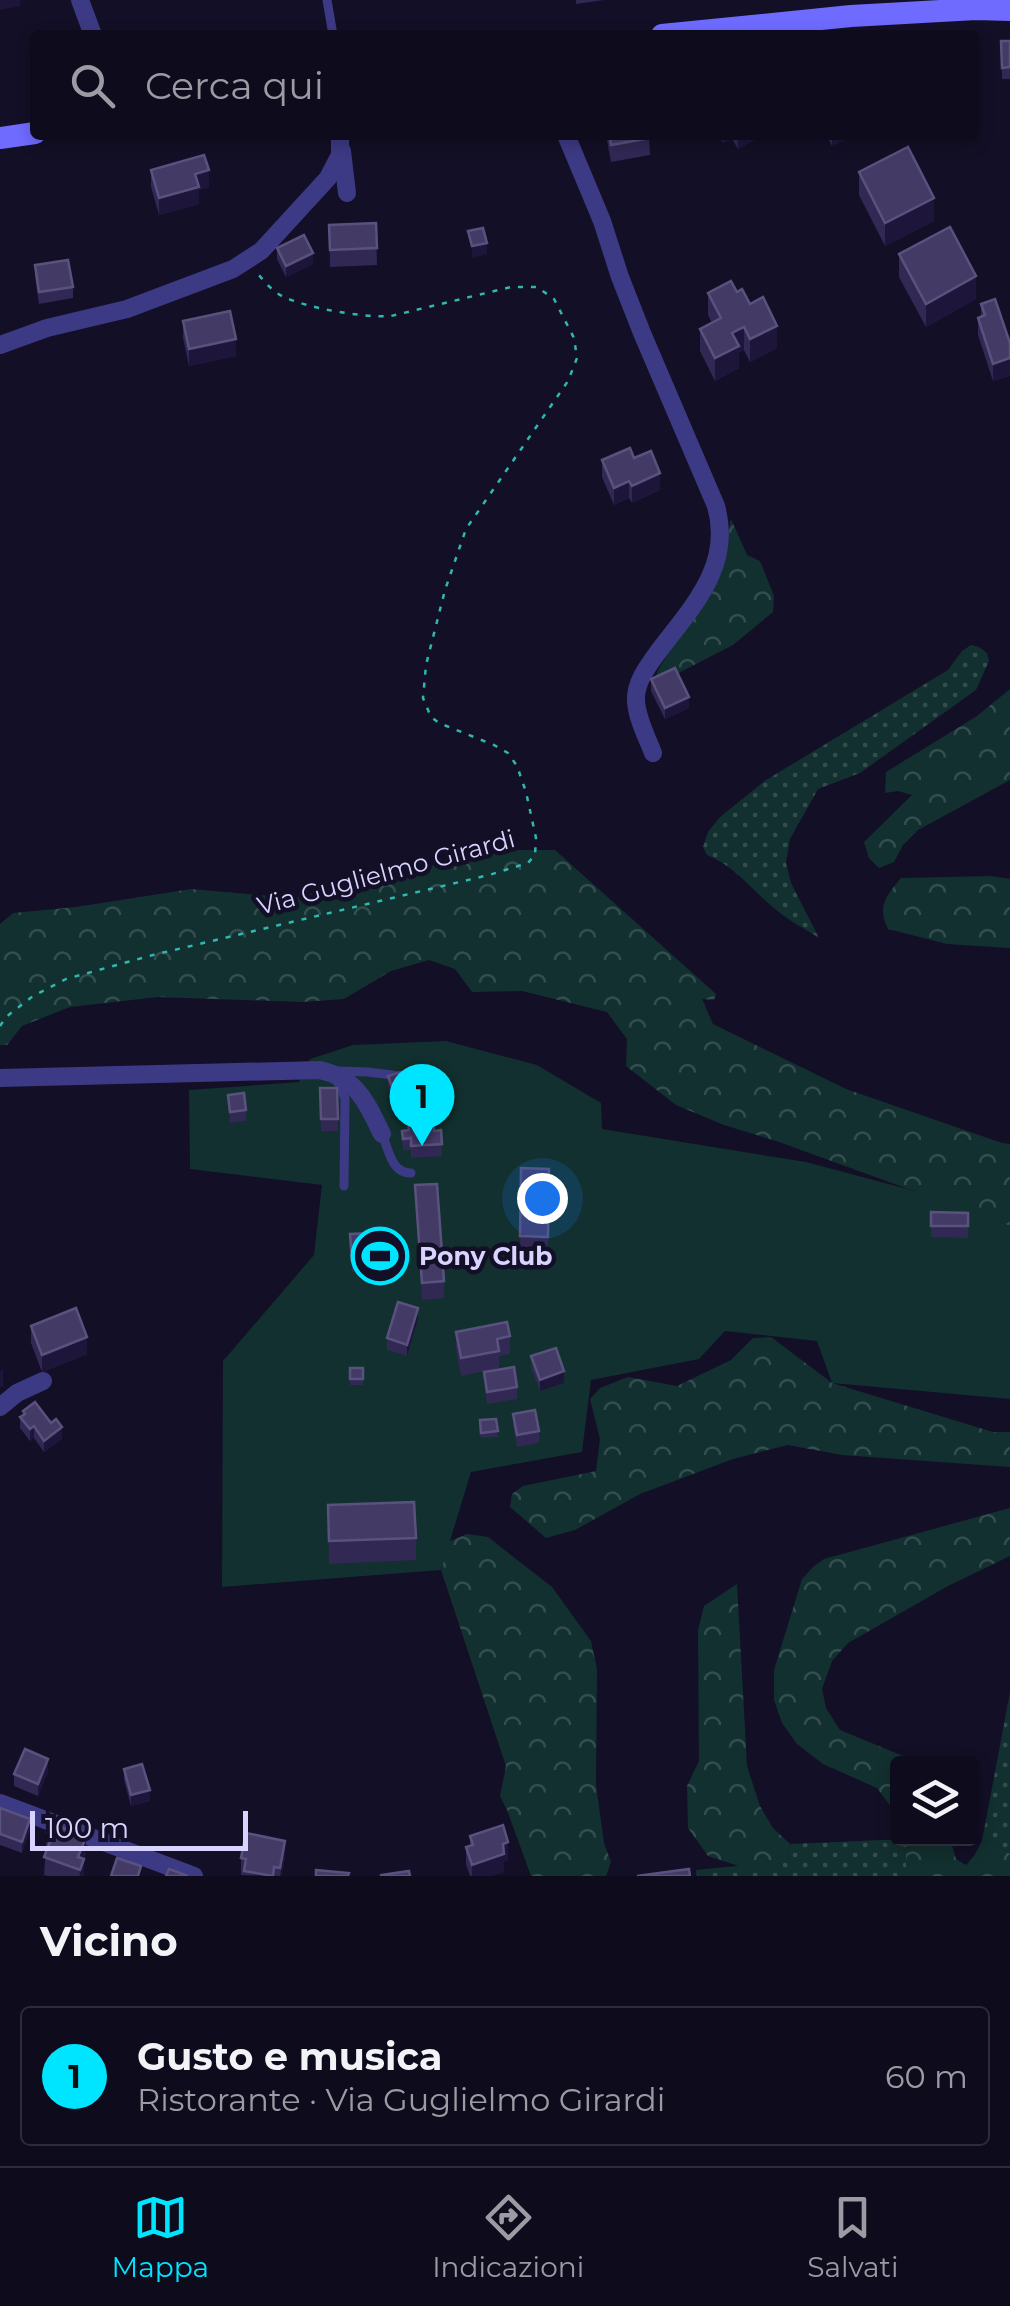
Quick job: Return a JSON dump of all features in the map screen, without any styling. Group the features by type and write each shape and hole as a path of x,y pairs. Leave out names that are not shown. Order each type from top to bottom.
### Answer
{"main road":[{"path":"697,30 851,8 1010,10"},
{"path":"0,138 30,133"}],"street":[{"path":"80,0 90,30"},
{"path":"340,140 347,193"},
{"path":"0,346 47,328 127,309 250,260 328,178 337,162 340,140"},
{"path":"568,140 642,333 716,506 722,533 718,555 702,593 638,685 636,705 654,753"},
{"path":"602,222 636,285"},
{"path":"0,1078 325,1071 356,1087 382,1134"},
{"path":"0,1406 42,1381"},
{"path":"0,1803 194,1876"}],"lane":[{"path":"327,0 332,30"},
{"path":"325,1071 368,1072 424,1079 434,1084"},
{"path":"325,1071 338,1082 345,1098 344,1186"},
{"path":"382,1134 397,1170 411,1174"}],"path":[{"name":"Via Guglielmo Girardi","path":"0,1026 34,996 66,979 489,876 528,863 535,855 529,803 512,758 494,744 439,722 428,713 423,698 434,629 466,529 574,370 577,349 568,324 549,294 532,286 512,287 391,316 350,314 285,298 259,275 250,260"}],"green space":[{"path":"731,519 747,555 760,561 774,596 773,612 733,645 653,686 658,670 718,574"},
{"path":"971,645 987,653 989,661 976,690 860,773 818,789 790,839 786,863 791,883 819,938 784,916 728,867 707,855 703,847 708,832 720,817 766,780 948,670"},
{"path":"1010,689 1010,780 918,830 894,862 879,868 869,858 864,842 912,795 885,793 886,772 977,716"},
{"path":"516,850 555,850 716,994 714,1000 702,999 713,1024 846,1089 1010,1144 1010,1226 676,1105 626,1066 627,1039 607,1012 522,991 472,992 455,969 429,960 391,971 344,999 303,1002 158,997 70,1007 22,1026 7,1045 0,1045 0,924 13,913 191,889 293,898"},
{"path":"901,878 1010,879 1010,948 947,944 888,929 883,914 885,902"},
{"path":"446,1041 537,1065 601,1103 602,1129 806,1162 926,1194 1010,1226 1010,1399 832,1383 817,1341 725,1331 699,1359 591,1380 582,1452 471,1472 441,1570 222,1587 223,1361 314,1255 322,1185 190,1169 189,1090 299,1082 310,1059 353,1045"},
{"path":"771,1337 832,1383 993,1432 1010,1432 1010,1467 842,1455 788,1445 733,1459 640,1494 575,1530 546,1538 510,1507 512,1494 523,1486 596,1471 600,1439 590,1399 600,1388 628,1377 677,1386 731,1360 753,1338"},
{"path":"1010,1508 1010,1556 848,1643 832,1661 822,1689 826,1708 840,1730 903,1756 890,1756 890,1806 877,1788 823,1764 797,1744 782,1723 774,1700 774,1670 802,1579 824,1559"},
{"path":"467,1534 488,1537 552,1587 591,1641 597,1669 596,1785 604,1843 611,1862 606,1876 531,1876 500,1796 506,1766 441,1570 448,1542"},
{"path":"737,1584 747,1766 760,1806 773,1828 790,1844 787,1861 754,1871 708,1856 688,1828 687,1786 699,1761 698,1630 704,1606"},
{"path":"1010,1692 1010,1854 992,1842 982,1841"},
{"path":"890,1840 890,1846 906,1846 906,1876 697,1876 696,1870 787,1861 790,1844"},
{"path":"982,1841 992,1842 1010,1854 1010,1876 906,1876 906,1846 952,1846 956,1859 966,1865"}],"building":[{"path":"1001,41 1010,41 1010,67 1002,68"},
{"path":"610,140 639,140 611,145"},
{"path":"908,147 934,198 885,223 859,172"},
{"path":"204,155 209,170 195,174 199,187 159,198 151,170"},
{"path":"376,223 377,248 330,250 329,225"},
{"path":"950,227 976,276 926,304 899,254"},
{"path":"483,228 487,243 472,246 468,231"},
{"path":"304,235 313,253 286,266 277,248"},
{"path":"68,260 73,287 39,292 35,265"},
{"path":"731,281 737,292 742,289 750,304 763,297 777,326 750,339 744,327 732,333 739,346 715,358 700,329 721,318 708,293"},
{"path":"995,299 1010,343 1010,358 993,364 978,318 985,315 981,304"},
{"path":"230,311 236,339 189,349 183,321"},
{"path":"630,448 634,458 651,451 660,473 632,486 629,481 614,488 602,460"},
{"path":"675,668 689,697 665,708 651,679"},
{"path":"401,1072 408,1095 396,1099 388,1076"},
{"path":"320,1088 337,1088 338,1119 321,1119"},
{"path":"244,1093 246,1110 230,1112 228,1095"},
{"path":"433,1119 434,1131 441,1130 442,1144 411,1146 411,1138 403,1139 402,1131 409,1130 408,1121"},
{"path":"521,1168 549,1169 548,1237 520,1236"},
{"path":"437,1184 444,1281 422,1283 415,1185"},
{"path":"931,1212 968,1213 968,1226 931,1226"},
{"path":"375,1233 376,1259 352,1261 350,1234"},
{"path":"396,1236 396,1247 403,1246 405,1259 391,1260 389,1237"},
{"path":"398,1302 418,1308 407,1345 387,1338"},
{"path":"76,1308 87,1337 42,1355 31,1326"},
{"path":"507,1322 510,1336 497,1339 499,1351 461,1358 456,1332"},
{"path":"556,1348 564,1371 540,1380 531,1356"},
{"path":"514,1367 517,1387 487,1392 484,1372"},
{"path":"350,1368 363,1368 363,1379 350,1379"},
{"path":"35,1402 51,1423 56,1419 62,1427 44,1441 34,1426 30,1429 20,1417"},
{"path":"535,1410 539,1431 517,1435 513,1414"},
{"path":"496,1419 498,1431 481,1433 480,1420"},
{"path":"414,1502 416,1538 329,1541 328,1505"},
{"path":"25,1749 48,1759 38,1784 14,1774"},
{"path":"142,1764 150,1790 131,1795 124,1769"},
{"path":"0,1808 30,1819 22,1842 0,1834"},
{"path":"50,1823 86,1837 78,1857 84,1859 80,1870 44,1857 53,1834 47,1832"},
{"path":"503,1825 508,1842 503,1844 504,1854 472,1865 466,1847 473,1845 470,1836"},
{"path":"246,1833 285,1841 280,1868 274,1867 273,1876 244,1871 246,1859 241,1858"},
{"path":"117,1858 141,1866 138,1876 111,1876"},
{"path":"169,1869 188,1876 166,1876"},
{"path":"689,1869 690,1876 637,1876"},
{"path":"316,1870 349,1873 316,1876"},
{"path":"409,1871 410,1876 381,1876 381,1875"}],"place":[{"name":"Gusto e musica","path":"422,1146"},
{"name":"Pony Club","path":"380,1256"}]}
